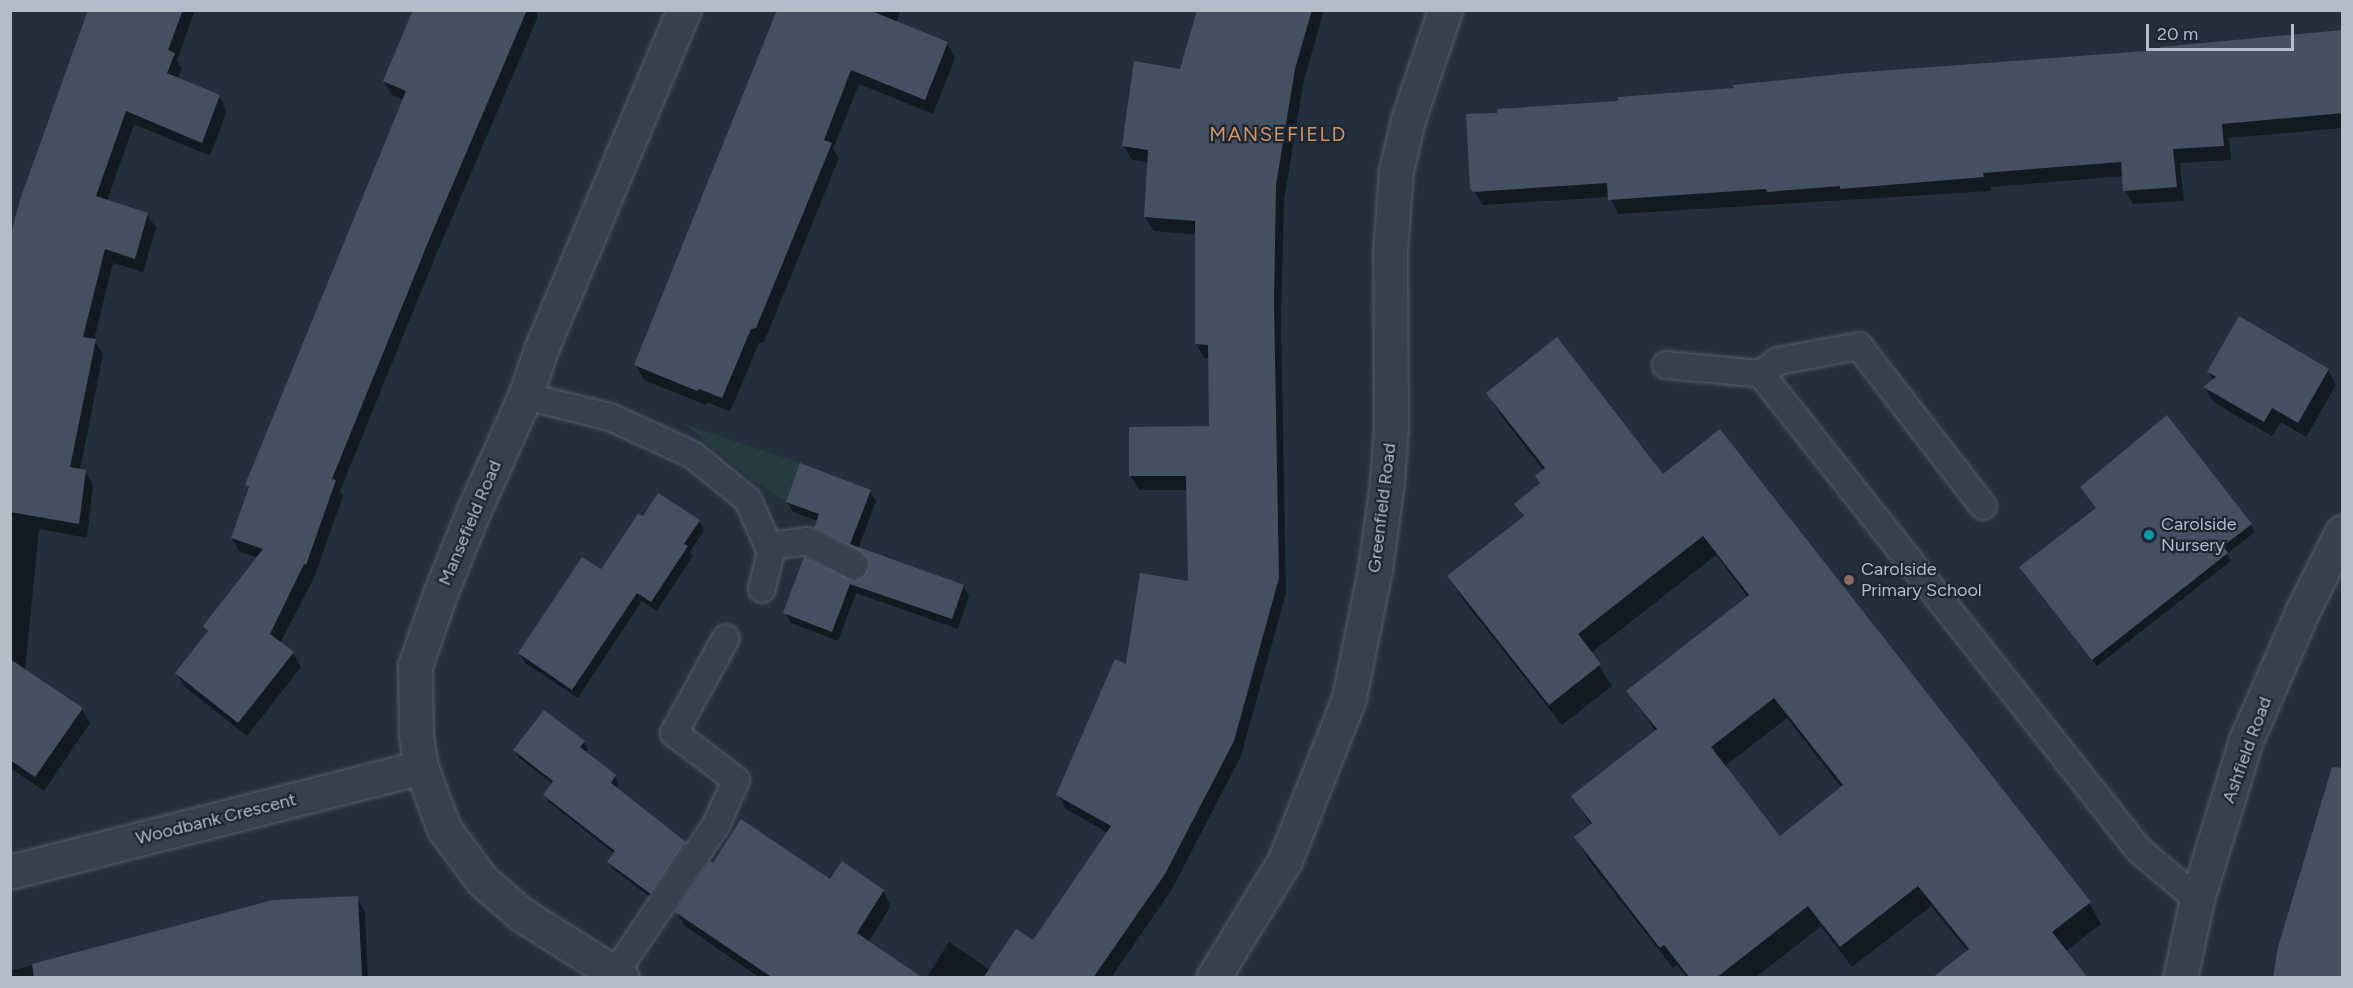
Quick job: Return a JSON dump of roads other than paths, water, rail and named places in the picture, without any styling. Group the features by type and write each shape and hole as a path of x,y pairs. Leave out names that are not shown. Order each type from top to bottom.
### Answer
{"street":[{"name":"Mansefield Road","path":"618,975 521,914 482,880 444,829 421,767 416,737 415,666 444,584 525,396 542,347 684,10"},
{"name":"Greenfield Road","path":"1213,978 1285,860 1349,698 1375,569 1387,482 1391,391 1390,252 1396,171 1408,120 1444,10"},
{"name":"Ashfield Road","path":"2180,978 2197,899 2246,740 2303,610 2343,532"},
{"name":"Woodbank Crescent","path":"10,872 421,767"}],"lane":[{"path":"1666,365 1761,374 1778,361 1859,346 1983,506"},
{"path":"1761,374 2139,850 2197,899"},
{"path":"525,396 610,417 693,455 748,500 771,552 762,589"},
{"path":"768,546 807,541 854,566"},
{"path":"618,975 716,825 736,780 674,733 726,638"}],"place":[{"name":"Carolside Nursery","path":"2149,535"},
{"name":"Carolside Primary School","path":"1849,580"}],"district":[{"name":"MANSEFIELD","path":"1278,134"}]}
